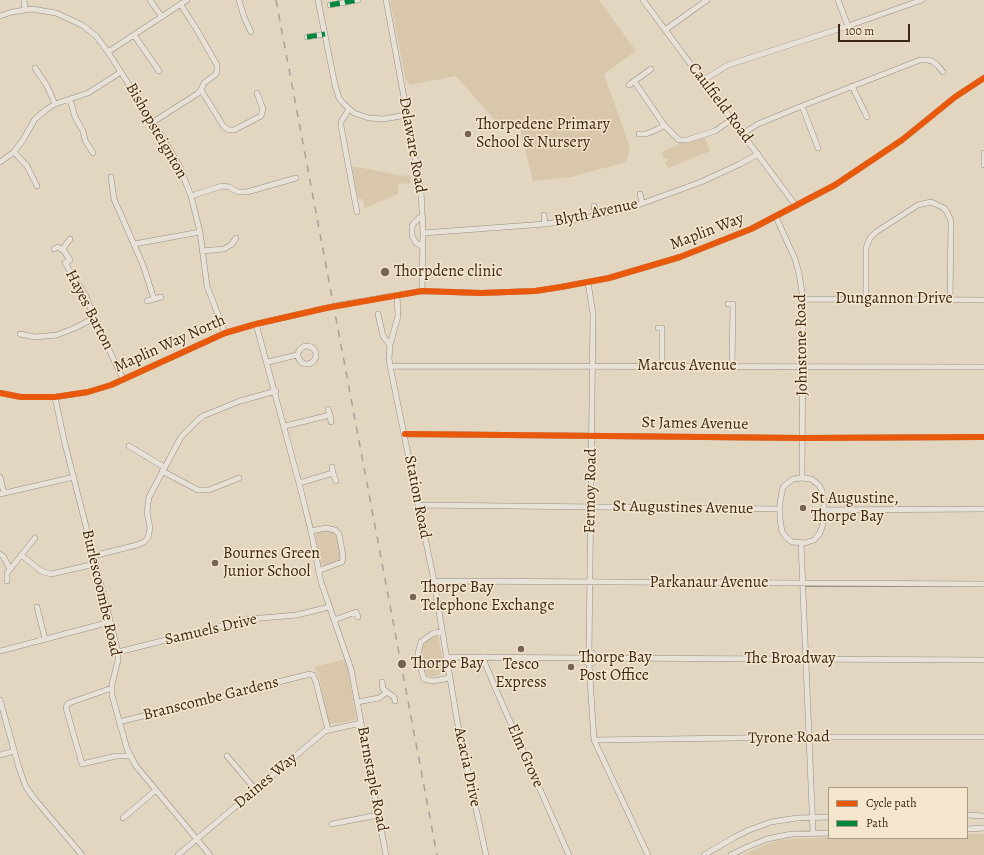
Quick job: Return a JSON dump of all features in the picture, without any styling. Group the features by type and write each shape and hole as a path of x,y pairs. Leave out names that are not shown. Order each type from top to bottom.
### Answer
{"street":[{"path":"24,0 25,10"},
{"path":"150,0 162,17"},
{"path":"108,52 188,0"},
{"path":"239,0 244,17 251,32"},
{"path":"318,0 336,90 343,103 349,109 361,116 376,119 407,115"},
{"path":"330,5 358,0"},
{"name":"Delaware Road","path":"386,0 421,190 424,233 422,291"},
{"name":"Caulfield Road","path":"643,0 730,120 758,154 796,206"},
{"path":"665,30 707,0"},
{"path":"838,0 848,26"},
{"path":"702,81 728,65 922,0"},
{"path":"153,122 198,94 204,82 218,71 217,65 181,5"},
{"name":"Bishopsteignton","path":"0,16 25,10 50,11 74,20 89,30 108,52 179,165 191,196 200,232 207,286 225,333"},
{"path":"307,37 325,34"},
{"path":"134,35 159,72"},
{"path":"742,134 758,124 924,59 935,63 943,72"},
{"path":"34,68 47,86 55,104"},
{"path":"629,85 651,69"},
{"path":"0,162 14,152 35,119 47,109 55,104 88,94 121,72"},
{"name":"Maplin Way","path":"397,295 422,291 535,291 629,273 730,239 776,217 835,185 902,140 955,97 984,78"},
{"path":"634,81 664,125 675,137 683,141 715,131 730,120"},
{"path":"852,86 867,117"},
{"path":"201,90 224,127 232,130 237,129 261,116 263,109 257,93"},
{"path":"70,99 75,117 83,131 85,140 93,153"},
{"path":"802,106 818,148"},
{"path":"349,109 341,126 358,203 357,212"},
{"path":"639,134 646,135 664,125"},
{"path":"14,152 27,166 37,186"},
{"path":"984,153 984,165"},
{"name":"Blyth Avenue","path":"424,233 545,224 596,215 642,204 701,182 758,154"},
{"path":"111,177 114,199 148,278 154,299"},
{"path":"191,196 222,186 229,187 238,192 247,192 296,178"},
{"path":"640,194 642,204"},
{"path":"866,299 866,248 870,238 876,232 918,205 931,202 944,208 951,221 950,300"},
{"path":"594,206 596,215"},
{"path":"544,215 545,224"},
{"path":"423,217 414,222 412,226 412,236 416,243 423,247"},
{"name":"Johnstone Road","path":"776,217 795,258 803,299 802,478"},
{"path":"134,244 200,232"},
{"path":"202,251 224,248 232,244 236,238"},
{"path":"54,249 58,247 62,250 70,239"},
{"name":"Hayes Barton","path":"62,250 70,260 65,263 86,296 94,318 123,379"},
{"name":"Fermoy Road","path":"588,282 593,314 589,652"},
{"name":"Maplin Way North","path":"0,393 21,397 55,397 88,392 123,379 225,333 256,324 326,308 397,295"},
{"name":"Station Road","path":"397,295 398,316 390,345 390,366 429,555"},
{"path":"147,301 161,297"},
{"name":"Dungannon Drive","path":"803,299 984,300"},
{"path":"732,366 733,304"},
{"name":"Station Road","path":"378,314 382,336 390,345"},
{"path":"20,334 35,337 57,335 94,318"},
{"name":"Barnstaple Road","path":"256,324 276,391 311,531 318,571 350,665 386,855"},
{"path":"662,366 663,328"},
{"path":"268,362 297,355"},
{"name":"Marcus Avenue","path":"390,366 984,367"},
{"path":"93,556 137,545 144,542 148,538 150,528 147,504 152,491 181,437 203,416 240,401 276,391"},
{"name":"Burlescoombe Road","path":"55,397 64,440 118,652 112,695 129,756 210,855"},
{"path":"328,409 331,422"},
{"path":"284,426 330,415"},
{"name":"St James Avenue","path":"405,434 803,438 984,437"},
{"path":"129,446 198,490 209,490 239,478"},
{"path":"332,467 336,481"},
{"path":"299,483 333,473"},
{"path":"0,477 2,494 74,476"},
{"path":"793,479 811,479 819,485 822,491 824,510 823,524 820,533 814,540 801,543 792,542 784,535 781,527 780,509 784,486 793,479"},
{"name":"St Augustines Avenue","path":"418,505 780,509"},
{"path":"824,510 984,509"},
{"path":"311,531 326,528 335,530 339,534 342,550 342,562 318,571"},
{"path":"7,581 6,576 10,569 35,538"},
{"path":"801,543 813,833"},
{"path":"0,554 3,556 10,569"},
{"path":"21,555 41,571 48,573 95,564"},
{"name":"Acacia Drive","path":"429,555 464,754 486,855"},
{"name":"Parkanaur Avenue","path":"434,581 984,584"},
{"path":"37,607 45,639"},
{"name":"Samuels Drive","path":"118,652 250,619 297,615 329,607"},
{"path":"334,620 356,612"},
{"path":"0,651 110,622"},
{"path":"442,631 432,634 421,642 418,659 424,679 433,681 450,678"},
{"path":"584,658 586,653 589,652 594,654 595,658 592,663 589,663"},
{"path":"447,657 584,658"},
{"name":"Elm Grove","path":"484,657 484,661 497,692 568,855"},
{"path":"584,658 586,662 589,663 594,740 648,855"},
{"name":"The Broadway","path":"595,658 984,660"},
{"name":"Branscombe Gardens","path":"119,722 310,674 314,678 328,730"},
{"path":"382,682 383,689 394,697 395,701"},
{"path":"112,688 69,703 66,708 82,764 116,756 129,756"},
{"path":"357,702 379,698 387,692"},
{"path":"0,700 18,768 26,786 33,797 82,855"},
{"name":"Daines Way","path":"178,855 323,733 328,730 361,723"},
{"name":"Tyrone Road","path":"594,740 809,737 984,737"},
{"path":"0,755 14,751"},
{"path":"227,756 255,789"},
{"path":"123,818 156,790"},
{"path":"332,824 378,815"},
{"path":"968,815 984,816"},
{"path":"704,855 735,837 761,826 782,820 828,817"},
{"path":"968,830 984,828"},
{"path":"731,855 767,839 792,834 828,833"}],"shaded area":[{"path":"390,0 599,0 636,51 604,74 629,145 629,154 626,162 571,177 533,181 519,124 499,125 456,76 410,85 406,81"},
{"path":"705,137 710,151 668,168 665,162 668,161 667,158 664,159 661,152 678,145 678,142 685,143"},
{"path":"352,166 404,176 410,175 411,183 398,184 398,194 365,208 362,199 358,199"},
{"path":"331,530 337,534 341,559 324,566 320,564 315,536 319,531"},
{"path":"438,634 444,668 440,674 435,676 427,676 423,669 420,655 421,644 425,639"},
{"path":"345,659 347,663 356,719 329,724 318,673 314,667"},
{"path":"968,834 984,834 984,855 743,855 777,840 828,837 828,839 968,839"}],"railway":[{"path":"276,0 437,855"}],"marked path":[{"path":"330,5 358,0"},
{"path":"307,37 325,34"}],"cycle path":[{"path":"0,393 21,397 55,397 88,392 111,385 225,333 256,324 326,308 422,291 481,293 535,291 609,278 680,257 751,229 835,185 902,140 955,97 984,78"},
{"path":"405,434 803,438 984,437"}],"place":[{"name":"Thorpedene Primary School & Nursery","path":"468,134"},
{"name":"Thorpdene clinic","path":"385,272"},
{"name":"St Augustine, Thorpe Bay","path":"803,508"},
{"name":"Bournes Green Junior School","path":"215,563"},
{"name":"Thorpe Bay Telephone Exchange","path":"413,597"},
{"name":"Tesco Express","path":"521,649"},
{"name":"Thorpe Bay","path":"402,664"},
{"name":"Thorpe Bay Post Office","path":"571,667"}]}
